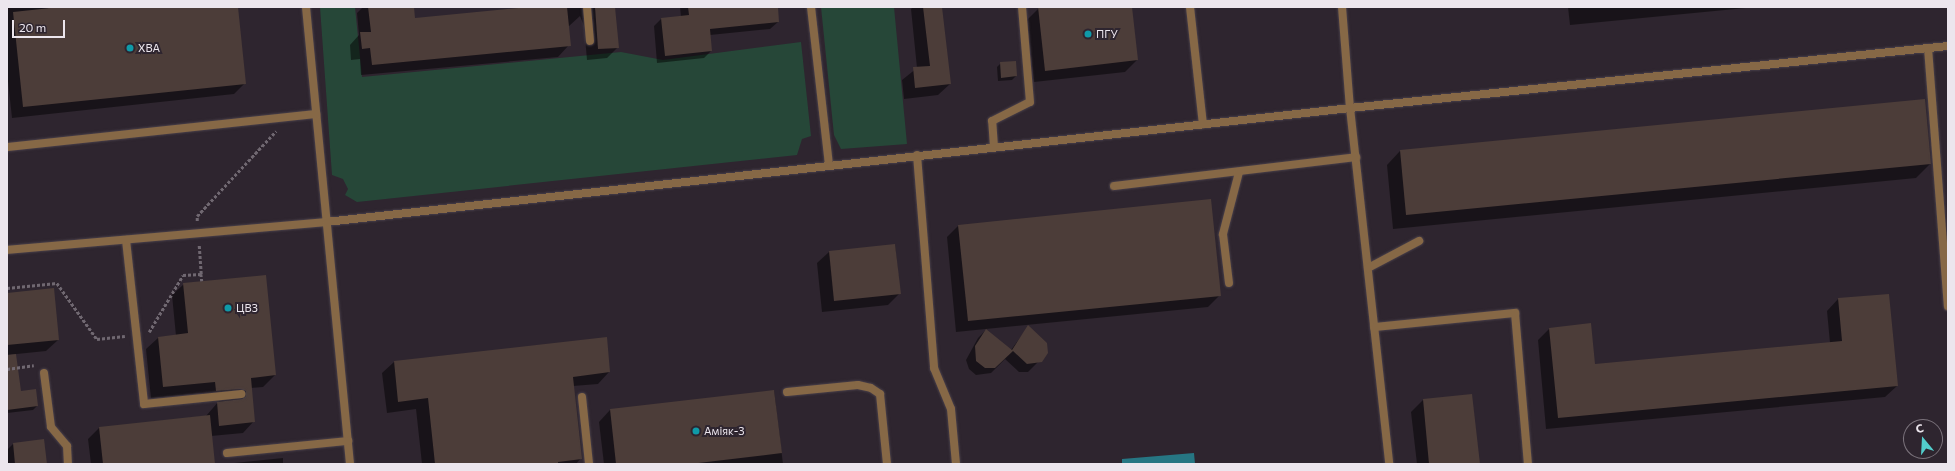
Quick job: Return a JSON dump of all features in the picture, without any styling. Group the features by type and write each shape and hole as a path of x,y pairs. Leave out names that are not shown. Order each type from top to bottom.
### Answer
{"lane":[{"path":"306,7 350,464"},
{"path":"587,7 590,41"},
{"path":"811,7 829,165"},
{"path":"994,147 992,121 1030,102 1022,7"},
{"path":"1190,7 1203,124"},
{"path":"1342,7 1350,108 1389,464"},
{"path":"7,250 326,222 1350,108 1948,46"},
{"path":"1928,48 1947,268 1948,306"},
{"path":"7,147 316,114"},
{"path":"917,155 934,368 951,409 956,464"},
{"path":"1114,186 1356,157"},
{"path":"1229,283 1223,234 1239,172"},
{"path":"126,240 144,404 241,394"},
{"path":"1368,268 1419,241"},
{"path":"1374,327 1515,313 1528,464"},
{"path":"44,373 51,427 67,446 68,464"},
{"path":"787,392 858,385 871,388 880,394 887,464"},
{"path":"582,397 589,464"},
{"path":"227,453 348,441"}],"path":[{"path":"198,233 197,216 289,117"},
{"path":"202,281 199,242 206,241"},
{"path":"7,288 57,283 97,339 149,333 183,275 201,274"},
{"path":"7,369 43,364 44,373"}],"green space":[{"path":"320,7 355,7 362,77 621,52 663,60 801,42 811,136 802,139 797,155 357,202 345,195 348,189 343,179 332,175"},
{"path":"821,7 894,7 907,144 841,149 834,135"}],"water":[{"path":"1194,453 1195,464 1122,464 1122,459"}],"building":[{"name":"ХВА","path":"60,7 238,7 246,84 23,107 13,12"},
{"path":"368,7 414,7 415,18 529,7 567,7 571,46 372,65 370,48 362,49 360,32 371,32"},
{"path":"595,7 615,7 619,48 598,49"},
{"path":"688,7 778,7 779,22 710,29 712,51 665,56 661,18 689,15"},
{"path":"923,7 942,7 951,84 915,88 913,67 930,66"},
{"name":"ПГУ","path":"1038,7 1132,7 1138,60 1045,71"},
{"path":"1016,61 1017,76 1001,78 1000,62"},
{"path":"1925,99 1931,164 1406,215 1400,150"},
{"path":"1211,199 1221,296 968,321 958,225"},
{"path":"895,244 901,294 834,301 829,251"},
{"name":"ЦВЗ","path":"266,275 276,375 251,378 255,422 219,426 217,402 242,399 246,396 246,391 240,389 216,391 215,382 163,387 158,337 188,333 183,283"},
{"path":"54,288 59,340 7,345 7,293"},
{"path":"1889,294 1898,386 1558,418 1549,328 1591,323 1595,364 1842,341 1838,298"},
{"path":"1028,325 1047,343 1048,353 1042,362 1027,364 1013,351 995,368 985,368 976,361 975,346 986,329 1012,350"},
{"path":"607,337 610,372 573,377 582,459 558,462 558,464 435,464 428,398 398,402 394,361"},
{"path":"16,354 21,391 36,389 38,406 7,410 7,355"},
{"name":"Аміяк-3","path":"774,390 782,453 690,464 616,464 610,409"},
{"path":"1472,394 1480,464 1429,464 1423,399"},
{"path":"210,415 215,464 103,464 99,427"},
{"path":"44,439 47,464 15,464 13,443"}],"place":[{"name":"ПГУ","path":"1088,34"},
{"name":"ХВА","path":"130,48"},
{"name":"ЦВЗ","path":"228,308"},
{"name":"Аміяк-3","path":"696,431"}]}
